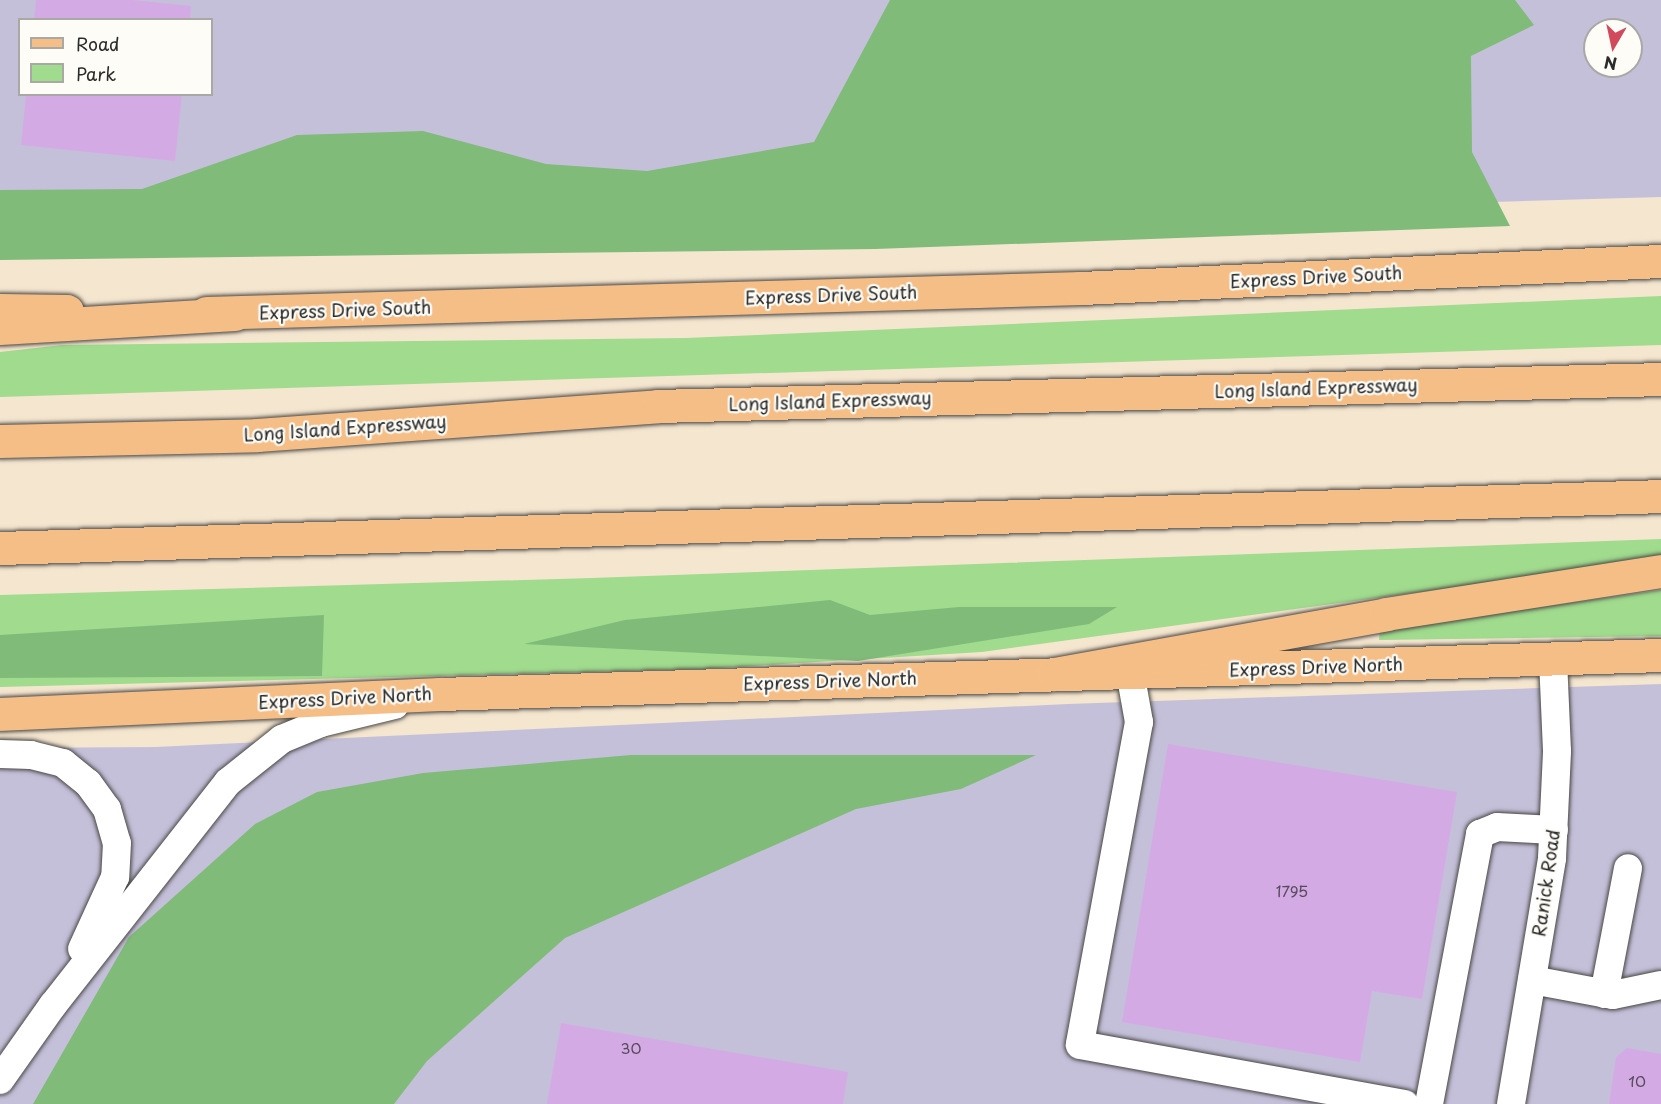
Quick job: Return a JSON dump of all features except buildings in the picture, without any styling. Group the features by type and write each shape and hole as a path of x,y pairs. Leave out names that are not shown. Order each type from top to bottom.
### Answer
{"main road":[{"name":"Express Drive South","path":"0,310 235,314 1069,288 1661,261"},
{"path":"0,327 235,314"},
{"name":"Long Island Expressway","path":"0,441 257,435 658,406 1661,378"},
{"path":"0,548 1661,496"},
{"path":"1054,674 1386,614 1661,572"},
{"name":"Express Drive North","path":"0,714 440,694 1661,656"}],"street":[{"name":"Ranick Road","path":"1510,1104 1532,980 1554,830 1557,751 1553,660"},
{"path":"1130,672 1139,722 1080,1045 1405,1104"},
{"path":"0,1080 53,1005 206,805 246,765 282,739 305,729 440,694"},
{"path":"0,754 48,758 75,772 107,809 117,843 115,877 106,900 53,1005"},
{"path":"1429,1104 1480,834 1497,827 1554,830"},
{"path":"1604,993 1628,868"},
{"path":"1532,980 1604,993 1661,985"}],"shaded area":[{"path":"0,0 1661,0 1661,197 0,247"},
{"path":"1661,684 1661,1104 0,1104 0,748 155,747 1068,704"}],"green space":[{"path":"890,0 1515,0 1534,25 1471,56 1472,152 1510,226 875,249 0,260 0,190 142,189 297,135 423,131 546,164 647,171 814,142"},
{"path":"1661,296 1661,345 0,397 0,352 62,345 686,338"},
{"path":"1661,539 1661,559 982,652 702,669 0,687 0,595 592,578"},
{"path":"1661,590 1661,636 1379,640 1380,630"},
{"path":"830,600 870,615 959,607 1117,607 1089,624 858,661 524,644 625,620"},
{"path":"324,615 322,676 0,678 0,635"},
{"path":"631,755 1036,755 961,789 856,809 565,938 427,1061 394,1104 33,1104 129,937 255,824 317,792 423,773"}]}
